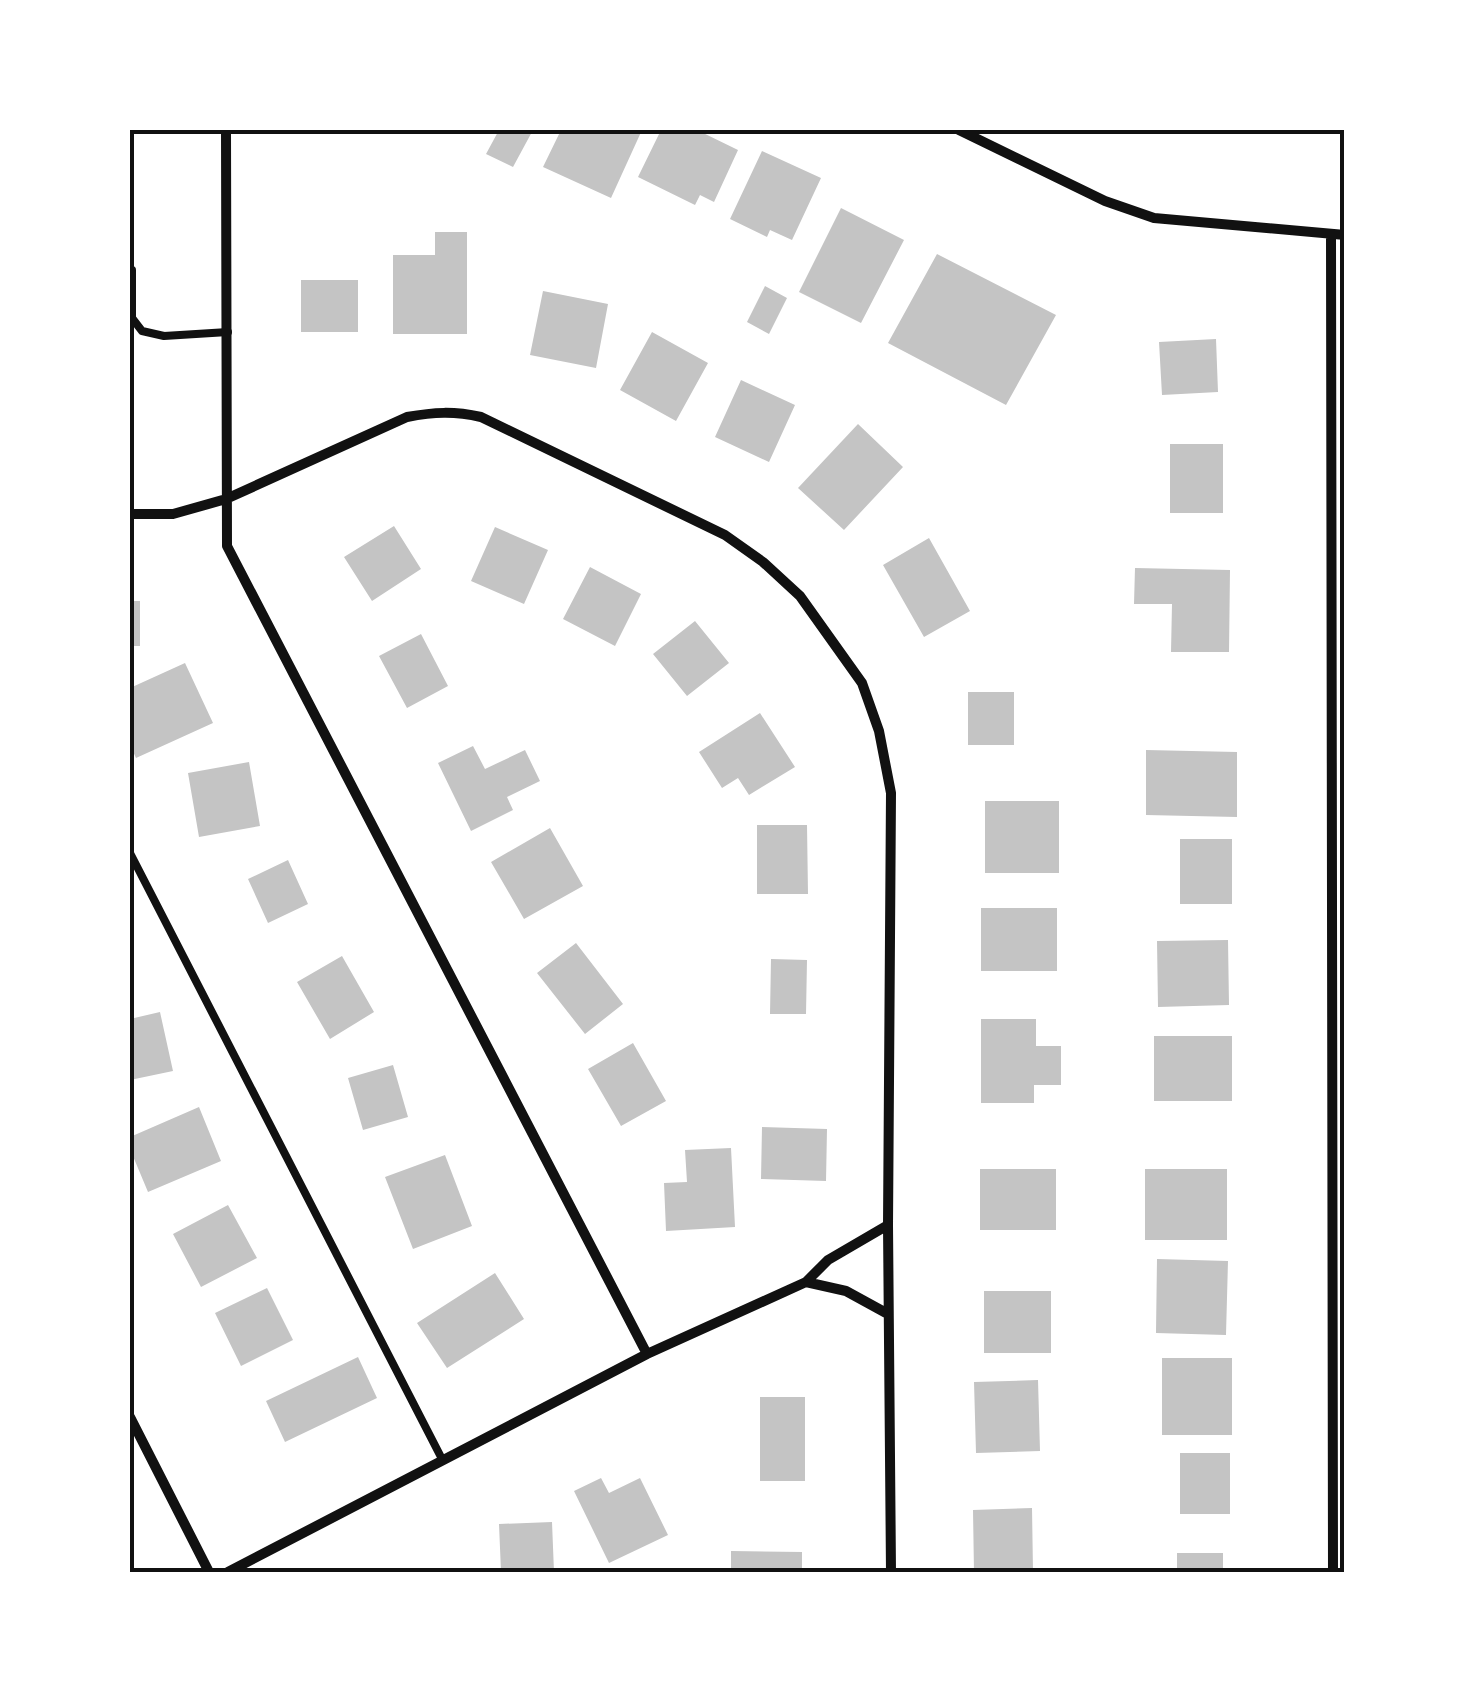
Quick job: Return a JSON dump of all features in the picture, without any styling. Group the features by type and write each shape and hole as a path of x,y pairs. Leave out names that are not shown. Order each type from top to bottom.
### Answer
{"street":[{"path":"226,130 228,546 647,1354"},
{"path":"959,130 1105,200 1154,218 1345,236"},
{"path":"1330,234 1333,1572"},
{"path":"130,514 174,514 226,500 407,417 438,411 459,412 481,417 724,535 763,562 800,596 862,684 879,732 891,793 891,1572"},
{"path":"1330,1109 1345,1109"},
{"path":"228,1572 647,1354 806,1282 828,1260 888,1225"},
{"path":"806,1282 846,1291 888,1314"},
{"path":"130,1417 209,1572"}],"lane":[{"path":"132,270 132,318 142,331 164,336 228,332"},
{"path":"130,853 442,1459"}],"building":[{"path":"130,130 134,130 134,251 130,251"},
{"path":"499,130 533,130 513,167 486,154"},
{"path":"561,130 642,130 611,198 543,167"},
{"path":"661,130 697,130 738,150 714,202 700,195 695,205 638,177"},
{"path":"762,151 821,178 792,240 770,230 767,237 730,219"},
{"path":"841,208 904,240 861,323 799,292"},
{"path":"435,232 467,232 467,334 393,334 393,255 435,255"},
{"path":"937,254 1056,315 1006,405 888,343"},
{"path":"301,280 358,280 358,332 301,332"},
{"path":"765,286 787,298 769,334 747,322"},
{"path":"543,291 608,304 596,368 530,355"},
{"path":"652,332 708,363 676,421 620,390"},
{"path":"1216,339 1218,392 1162,395 1159,342"},
{"path":"741,380 795,405 769,462 715,437"},
{"path":"858,424 903,467 844,530 798,488"},
{"path":"1170,444 1223,444 1223,513 1170,513"},
{"path":"394,526 421,569 372,601 344,557"},
{"path":"495,527 548,550 524,604 471,581"},
{"path":"929,538 970,611 924,637 883,565"},
{"path":"590,567 641,594 615,646 563,619"},
{"path":"1135,568 1230,570 1229,652 1171,652 1172,604 1134,604"},
{"path":"130,601 140,601 140,646 130,646"},
{"path":"695,621 729,663 687,696 653,654"},
{"path":"421,634 448,686 407,708 379,656"},
{"path":"185,663 213,723 136,758 130,745 130,688"},
{"path":"968,692 1014,692 1014,745 968,745"},
{"path":"760,713 795,767 749,795 738,778 722,788 699,752"},
{"path":"473,746 485,769 525,750 540,781 507,797 513,810 471,831 438,763"},
{"path":"1146,750 1237,752 1237,817 1146,815"},
{"path":"249,762 260,826 199,837 188,773"},
{"path":"985,801 1059,801 1059,873 985,873"},
{"path":"757,825 807,825 808,894 757,894"},
{"path":"550,828 583,886 524,919 491,862"},
{"path":"1180,839 1232,839 1232,904 1180,904"},
{"path":"288,860 308,904 268,923 248,879"},
{"path":"981,908 1057,908 1057,971 981,971"},
{"path":"1228,940 1229,1005 1158,1007 1157,941"},
{"path":"576,943 623,1004 585,1034 537,973"},
{"path":"342,956 374,1012 330,1039 297,982"},
{"path":"771,959 807,960 806,1014 770,1014"},
{"path":"160,1012 173,1071 130,1080 130,1019"},
{"path":"981,1019 1036,1019 1036,1046 1061,1046 1061,1085 1034,1085 1034,1103 981,1103"},
{"path":"1154,1036 1232,1036 1232,1101 1154,1101"},
{"path":"633,1043 666,1101 621,1126 588,1069"},
{"path":"393,1065 408,1117 363,1130 348,1078"},
{"path":"199,1107 221,1161 148,1192 130,1149 130,1137"},
{"path":"762,1127 827,1129 826,1181 761,1179"},
{"path":"731,1148 735,1227 666,1231 664,1183 687,1182 685,1150"},
{"path":"445,1155 472,1226 413,1249 385,1177"},
{"path":"980,1169 1056,1169 1056,1230 980,1230"},
{"path":"1145,1169 1227,1169 1227,1240 1145,1240"},
{"path":"228,1205 257,1258 201,1287 173,1234"},
{"path":"1157,1259 1228,1261 1226,1335 1156,1333"},
{"path":"495,1273 524,1319 447,1368 417,1323"},
{"path":"267,1288 293,1340 241,1366 215,1313"},
{"path":"984,1291 1051,1291 1051,1353 984,1353"},
{"path":"358,1357 377,1398 285,1442 266,1401"},
{"path":"1162,1358 1232,1358 1232,1435 1162,1435"},
{"path":"1038,1380 1040,1451 976,1453 974,1382"},
{"path":"760,1397 805,1397 805,1481 760,1481"},
{"path":"1180,1453 1230,1453 1230,1514 1180,1514"},
{"path":"601,1478 609,1493 640,1478 668,1535 609,1563 574,1491"},
{"path":"1032,1508 1033,1572 974,1572 973,1510"},
{"path":"552,1522 554,1572 501,1572 499,1524"},
{"path":"731,1551 802,1552 802,1572 731,1572"},
{"path":"1177,1553 1223,1553 1223,1572 1177,1572"}]}
